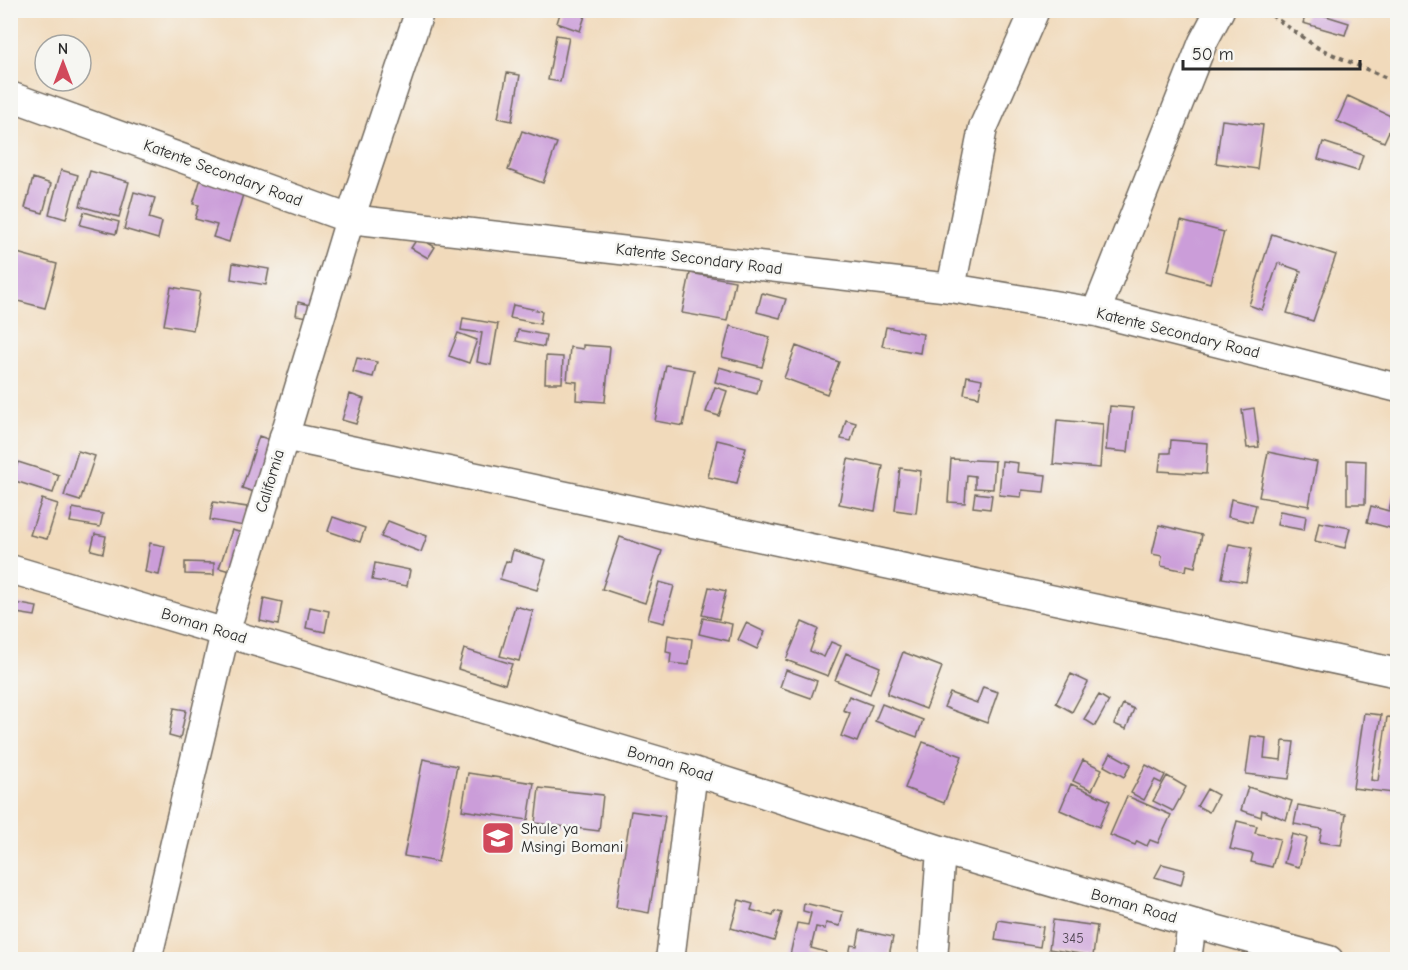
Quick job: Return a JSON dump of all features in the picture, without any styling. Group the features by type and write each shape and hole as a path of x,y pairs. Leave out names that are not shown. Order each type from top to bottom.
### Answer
{"street":[{"name":"California","path":"147,960 225,633 350,219 420,10"},
{"path":"951,288 983,128 1035,10"},
{"path":"1096,312 1203,42 1220,10"},
{"name":"Katente Secondary Road","path":"10,96 350,219 951,288 1096,312 1398,388"},
{"path":"284,436 1398,673"},
{"name":"Boman Road","path":"10,569 693,771 941,850 1329,960"},
{"path":"670,960 693,771"},
{"path":"933,960 941,850"},
{"path":"1187,960 1192,923"}],"path":[{"path":"1264,10 1318,48 1398,83"}],"building":[{"path":"561,10 587,10 580,31 557,23"},
{"path":"1307,10 1349,23 1345,35 1303,23"},
{"path":"556,35 569,37 560,82 548,80"},
{"path":"507,73 520,75 512,121 498,118"},
{"path":"1348,96 1395,118 1384,142 1337,121"},
{"path":"1222,120 1263,125 1257,169 1216,163"},
{"path":"522,131 557,143 543,183 508,170"},
{"path":"1323,142 1363,155 1358,171 1318,159"},
{"path":"61,170 78,175 66,219 49,214"},
{"path":"90,171 129,182 119,217 80,206"},
{"path":"33,178 51,184 43,213 25,208"},
{"path":"201,178 244,191 229,242 213,237 217,225 195,219 199,205 193,204"},
{"path":"134,192 155,198 149,218 162,222 158,239 124,229"},
{"path":"84,212 119,222 116,234 80,225"},
{"path":"1181,221 1224,232 1210,283 1168,271"},
{"path":"1272,234 1336,255 1313,321 1287,313 1301,271 1278,263 1262,310 1249,305"},
{"path":"418,237 435,247 428,258 411,248"},
{"path":"10,251 57,264 45,308 10,299"},
{"path":"233,263 269,269 266,285 231,279"},
{"path":"690,273 735,281 727,321 682,313"},
{"path":"171,287 200,292 193,330 164,325"},
{"path":"762,293 786,299 780,318 757,312"},
{"path":"298,302 310,305 308,317 296,315"},
{"path":"513,305 542,311 540,324 510,318"},
{"path":"463,318 498,324 491,365 477,362 482,333 461,330"},
{"path":"730,326 770,337 762,367 722,357"},
{"path":"886,327 923,334 920,353 882,346"},
{"path":"518,330 546,335 544,347 516,341"},
{"path":"458,333 477,340 469,363 449,356"},
{"path":"583,345 610,347 605,402 576,400 577,382 567,381 570,347 583,349"},
{"path":"796,346 839,362 827,394 784,378"},
{"path":"546,356 563,357 562,383 545,383"},
{"path":"357,358 377,362 373,377 353,372"},
{"path":"666,365 694,370 683,426 655,421"},
{"path":"719,367 761,379 757,394 715,382"},
{"path":"967,376 982,379 979,397 964,394"},
{"path":"715,387 727,391 719,416 706,412"},
{"path":"350,394 364,399 356,424 342,420"},
{"path":"1110,406 1133,408 1128,452 1106,450"},
{"path":"1254,408 1259,447 1247,448 1242,410"},
{"path":"846,420 856,423 851,441 841,439"},
{"path":"1057,420 1103,424 1100,468 1053,464"},
{"path":"259,436 273,441 257,493 242,488"},
{"path":"717,440 746,447 737,483 708,477"},
{"path":"1171,440 1208,443 1206,474 1159,471 1161,453 1170,453"},
{"path":"78,451 95,456 80,501 64,496"},
{"path":"1268,452 1317,462 1309,506 1259,497"},
{"path":"848,459 883,466 875,511 839,504"},
{"path":"951,459 995,461 993,489 975,488 975,476 967,475 965,503 948,502"},
{"path":"1347,460 1366,461 1365,504 1347,504"},
{"path":"1002,461 1018,463 1017,472 1046,475 1044,492 1022,490 1021,497 999,495"},
{"path":"18,462 59,475 53,493 12,480"},
{"path":"900,468 921,471 916,513 895,510"},
{"path":"975,493 992,495 990,509 973,507"},
{"path":"1393,493 1398,494 1398,530 1367,522 1371,506 1389,511"},
{"path":"42,499 58,504 47,539 30,535"},
{"path":"1231,499 1256,505 1252,522 1228,517"},
{"path":"213,502 247,507 244,526 210,520"},
{"path":"73,508 103,514 100,527 70,522"},
{"path":"1280,511 1306,516 1304,530 1277,525"},
{"path":"333,517 365,528 360,542 328,531"},
{"path":"388,521 427,536 421,552 381,537"},
{"path":"1319,522 1350,528 1345,548 1315,541"},
{"path":"1159,525 1202,535 1195,567 1187,565 1186,571 1161,566 1162,556 1152,554"},
{"path":"232,530 252,536 240,574 219,568"},
{"path":"95,534 106,536 103,553 91,550"},
{"path":"620,537 662,551 645,603 602,589"},
{"path":"150,543 165,546 159,575 145,572"},
{"path":"1229,544 1252,548 1246,582 1222,578"},
{"path":"513,550 546,560 537,590 500,579 506,561 510,562"},
{"path":"185,562 214,563 214,575 185,574"},
{"path":"375,563 410,570 407,586 372,580"},
{"path":"659,582 674,586 664,623 648,619"},
{"path":"709,587 726,591 719,619 702,615"},
{"path":"264,598 282,602 278,625 260,621"},
{"path":"10,602 37,607 35,616 10,612"},
{"path":"515,606 533,611 519,661 500,656"},
{"path":"310,607 329,611 325,632 306,628"},
{"path":"703,618 732,624 729,641 699,634"},
{"path":"802,622 818,629 810,651 824,657 831,642 841,646 828,676 786,660"},
{"path":"746,623 765,632 757,649 738,640"},
{"path":"668,635 692,639 689,665 670,663 671,653 666,652"},
{"path":"464,649 512,664 505,684 458,669"},
{"path":"903,652 942,667 926,709 887,694"},
{"path":"846,653 880,667 870,694 835,680"},
{"path":"786,670 817,681 811,698 780,687"},
{"path":"1071,674 1088,682 1072,712 1056,703"},
{"path":"983,687 998,692 987,723 944,707 950,693 977,703"},
{"path":"1099,695 1109,701 1095,726 1084,719"},
{"path":"849,696 872,705 857,742 841,736 850,713 843,710"},
{"path":"882,704 923,720 917,737 875,721"},
{"path":"1123,704 1134,709 1126,729 1114,724"},
{"path":"174,708 186,710 180,739 169,736"},
{"path":"1364,713 1381,715 1371,780 1378,781 1387,717 1398,718 1398,758 1393,793 1353,788"},
{"path":"1251,736 1266,738 1264,758 1281,760 1283,741 1294,742 1289,779 1246,774"},
{"path":"923,742 962,756 944,803 905,788"},
{"path":"1111,753 1131,764 1124,777 1104,766"},
{"path":"423,759 457,766 438,862 404,856"},
{"path":"1083,760 1102,769 1092,790 1073,781"},
{"path":"1146,765 1165,775 1161,783 1155,780 1144,800 1131,793"},
{"path":"468,773 534,783 528,820 462,810"},
{"path":"1167,776 1186,787 1173,811 1153,801"},
{"path":"1071,784 1110,801 1099,827 1060,810"},
{"path":"1248,787 1292,801 1286,820 1262,810 1261,817 1241,810"},
{"path":"539,788 603,795 599,831 535,823"},
{"path":"1207,789 1218,795 1209,812 1197,806"},
{"path":"1127,796 1171,815 1158,843 1150,840 1147,846 1137,841 1135,845 1110,835"},
{"path":"1298,805 1346,814 1341,845 1319,842 1322,829 1294,824"},
{"path":"631,811 665,816 649,913 616,907"},
{"path":"1237,821 1257,826 1255,833 1280,839 1272,867 1251,862 1253,854 1230,849"},
{"path":"1292,834 1307,838 1299,867 1284,863"},
{"path":"1162,864 1185,870 1181,885 1155,877"},
{"path":"739,900 753,904 751,910 773,916 775,911 782,913 774,941 731,928"},
{"path":"804,903 843,912 840,926 826,923 825,929 816,927 811,948 826,952 825,960 789,960 797,923 808,925 811,913 803,911"},
{"path":"998,920 1043,927 1040,947 995,940"},
{"path":"1053,920 1097,926 1093,956 1049,949"},
{"path":"860,930 893,937 888,960 848,960 851,945 857,946"}],"place":[{"name":"Shule ya Msingi Bomani","path":"498,838"}]}
